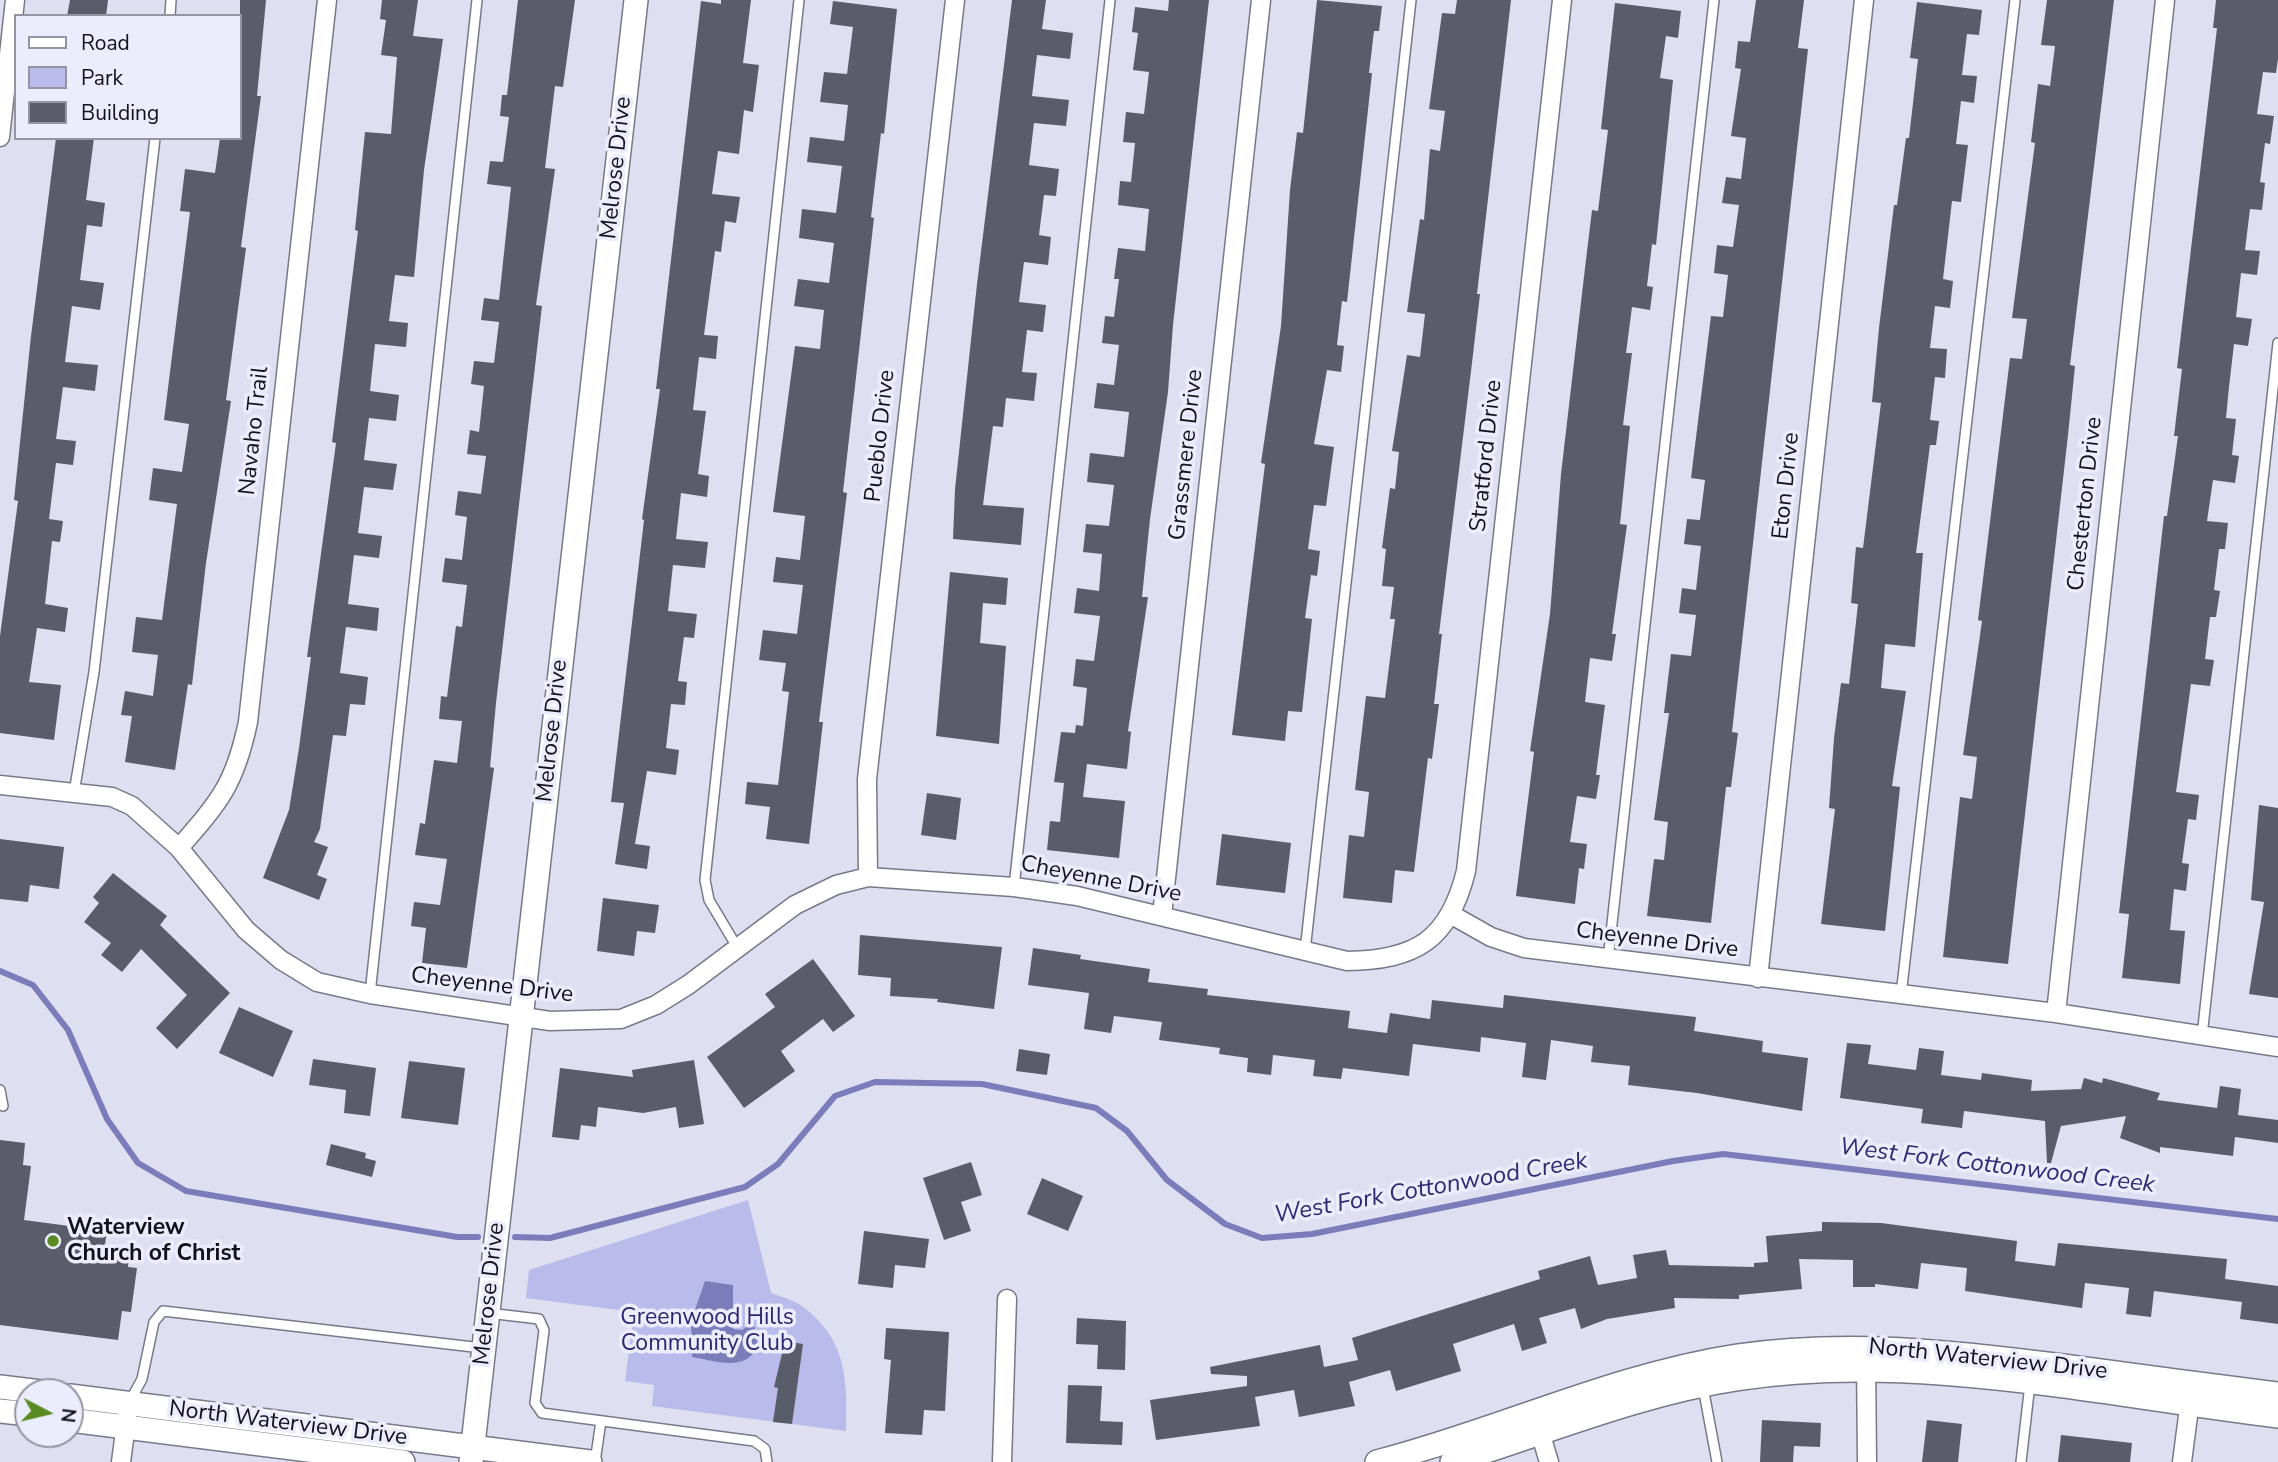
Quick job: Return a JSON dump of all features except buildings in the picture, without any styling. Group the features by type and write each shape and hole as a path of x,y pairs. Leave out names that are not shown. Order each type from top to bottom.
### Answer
{"street":[{"path":"0,137 15,0"},
{"name":"Navaho Trail","path":"179,848 222,798 240,761 248,722 327,0"},
{"name":"Melrose Drive","path":"472,1455 636,0"},
{"name":"Pueblo Drive","path":"868,877 867,779 956,0"},
{"name":"Grassmere Drive","path":"1162,915 1261,0"},
{"name":"Stratford Drive","path":"1452,915 1466,872 1562,0"},
{"name":"Eton Drive","path":"1758,978 1864,0"},
{"name":"Chesterton Drive","path":"2056,1013 2165,0"},
{"name":"Cheyenne Drive","path":"0,785 112,797 132,806 179,848 246,930 281,960 317,982 370,994 521,1017 582,1022 621,1019 656,1004 688,985 795,905 836,885 868,877 1014,887 1077,896 1347,961 1383,960 1410,951 1433,936 1452,915 1491,937 1524,948 2056,1013 2278,1047"},
{"path":"1002,1462 1007,1299"},
{"name":"North Waterview Drive","path":"1452,1462 1631,1381 1703,1363 1795,1350 1866,1358 1927,1372 2030,1384 2190,1394 2278,1394"},
{"name":"North Waterview Drive","path":"1377,1462 1702,1385 1795,1372 1866,1358 1961,1353 2190,1394 2278,1416"},
{"path":"1866,1358 1867,1462"},
{"path":"2182,1462 2190,1394"},
{"name":"North Waterview Drive","path":"84,1398 472,1455 590,1462"},
{"path":"121,1462 129,1403"},
{"name":"North Waterview Drive","path":"84,1422 293,1455 403,1462"},
{"path":"1537,1423 1549,1462"}],"lane":[{"path":"370,994 477,0"},
{"path":"737,947 709,900 705,880 799,0"},
{"path":"1014,887 1110,0"},
{"path":"1305,951 1411,0"},
{"path":"1608,960 1714,0"},
{"path":"1901,995 2015,0"},
{"path":"74,793 94,672 155,140"},
{"path":"2202,1036 2278,343"},
{"path":"0,1090 3,1106"},
{"path":"129,1403 142,1379 154,1322 163,1311 484,1348"},
{"path":"488,1312 539,1319 544,1330 535,1403 542,1413 754,1441 765,1449 767,1462"},
{"path":"2021,1462 2030,1384"},
{"path":"1702,1385 1717,1462"},
{"path":"595,1462 601,1421"}],"green space":[{"name":"Greenwood Hills Community Club","path":"748,1200 771,1293 794,1301 806,1309 820,1322 837,1350 845,1380 846,1431 652,1406 654,1385 625,1381 634,1312 526,1298 529,1270"}],"shaded area":[{"path":"705,1281 733,1285 733,1329 742,1330 752,1323 754,1326 756,1347 750,1357 743,1361 727,1363 692,1357 691,1321"}],"waterway":[{"name":"West Fork Cottonwood Creek","path":"0,971 33,985 68,1030 107,1119 138,1163 186,1191 457,1237 478,1237"},
{"name":"West Fork Cottonwood Creek","path":"515,1237 550,1238 745,1187 778,1164 835,1096 875,1082 982,1084 1096,1108 1127,1131 1167,1180 1225,1224 1262,1238 1312,1234 1673,1161 1723,1154 2278,1219"}],"place":[{"name":"Waterview Church of Christ","path":"53,1241"}]}
